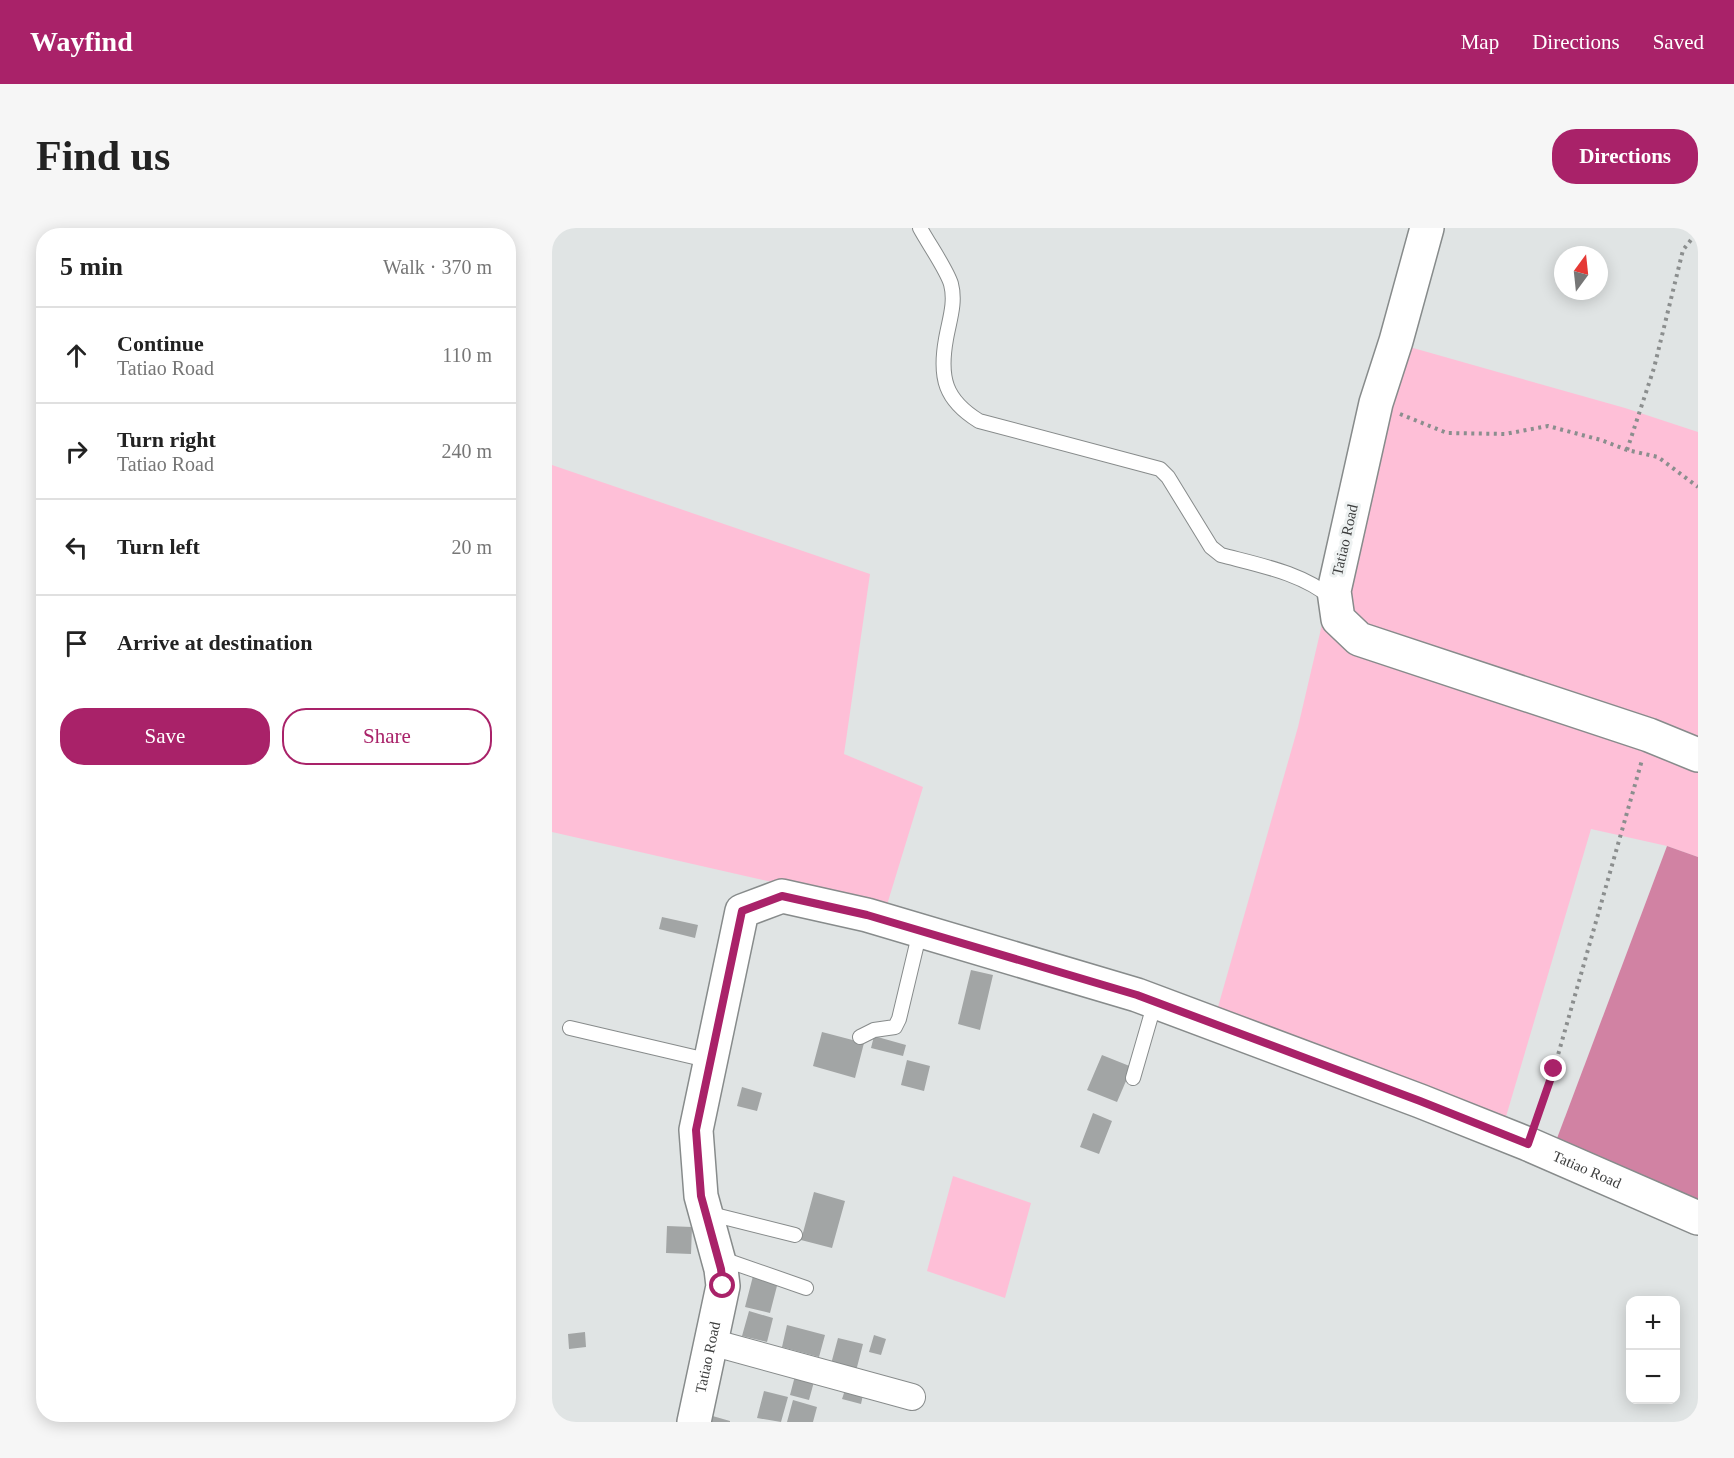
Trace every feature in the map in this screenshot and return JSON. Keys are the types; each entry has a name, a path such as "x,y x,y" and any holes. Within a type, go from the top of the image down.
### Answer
{"street":[{"name":"Tatiao Road","path":"1335,601 1334,591 1376,403 1396,341 1427,228"},
{"path":"1335,601 1338,619 1359,639 1649,735 1698,755"},
{"name":"Tatiao Road","path":"694,1422 723,1286 701,1196 696,1130 742,911 782,896 867,915 1155,1002 1420,1101 1528,1144 1698,1218"},
{"path":"711,1342 912,1397"}],"lane":[{"path":"920,228 951,285 952,315 946,339 944,364 946,385 952,399 963,411 980,421 1160,469 1168,477 1211,547 1221,555 1300,578 1321,588 1335,601"},
{"path":"860,1037 874,1030 895,1027 899,1019 920,931"},
{"path":"1133,1078 1155,1002"},
{"path":"570,1028 711,1061"},
{"path":"705,1213 795,1235"},
{"path":"718,1258 806,1288"}],"path":[{"path":"1627,450 1654,368 1683,250 1698,231"},
{"path":"1376,403 1447,433 1505,434 1548,426 1658,457 1698,487"},
{"path":"1528,1144 1557,1058 1649,735"}],"shaded area":[{"path":"1399,344 1625,408 1698,432 1698,857 1667,846 1591,829 1505,1120 1218,1007 1298,727 1387,347"},
{"path":"552,465 870,574 844,754 923,787 886,908 552,832"},
{"path":"1667,846 1698,857 1698,1203 1556,1141"},
{"path":"953,1176 1031,1203 1005,1298 927,1271"}],"building":[{"path":"662,917 698,925 695,938 659,929"},
{"path":"971,970 993,975 980,1030 958,1024"},
{"path":"822,1032 864,1043 855,1078 813,1066"},
{"path":"874,1036 906,1045 903,1056 871,1048"},
{"path":"1102,1055 1132,1067 1117,1102 1087,1090"},
{"path":"907,1060 930,1066 924,1091 901,1085"},
{"path":"742,1087 762,1093 757,1111 737,1106"},
{"path":"1093,1113 1112,1121 1099,1154 1080,1147"},
{"path":"814,1192 845,1201 832,1248 801,1240"},
{"path":"667,1226 692,1227 691,1254 666,1253"},
{"path":"753,1276 778,1282 770,1313 745,1307"},
{"path":"749,1311 773,1318 767,1342 742,1336"},
{"path":"787,1325 825,1335 819,1357 782,1347"},
{"path":"585,1332 586,1347 569,1349 568,1334"},
{"path":"874,1335 886,1339 881,1355 869,1352"},
{"path":"838,1338 863,1344 856,1371 831,1364"},
{"path":"796,1372 815,1378 809,1400 790,1395"},
{"path":"845,1390 863,1395 861,1404 842,1399"},
{"path":"764,1391 788,1397 781,1422 757,1418"},
{"path":"793,1400 817,1407 813,1422 787,1422"},
{"path":"709,1415 730,1421 730,1422 707,1422"}],"route":[{"path":"723,1286 721,1269 701,1196 696,1130 742,911 782,896 867,915 1137,995 1528,1144 1554,1069"}]}
